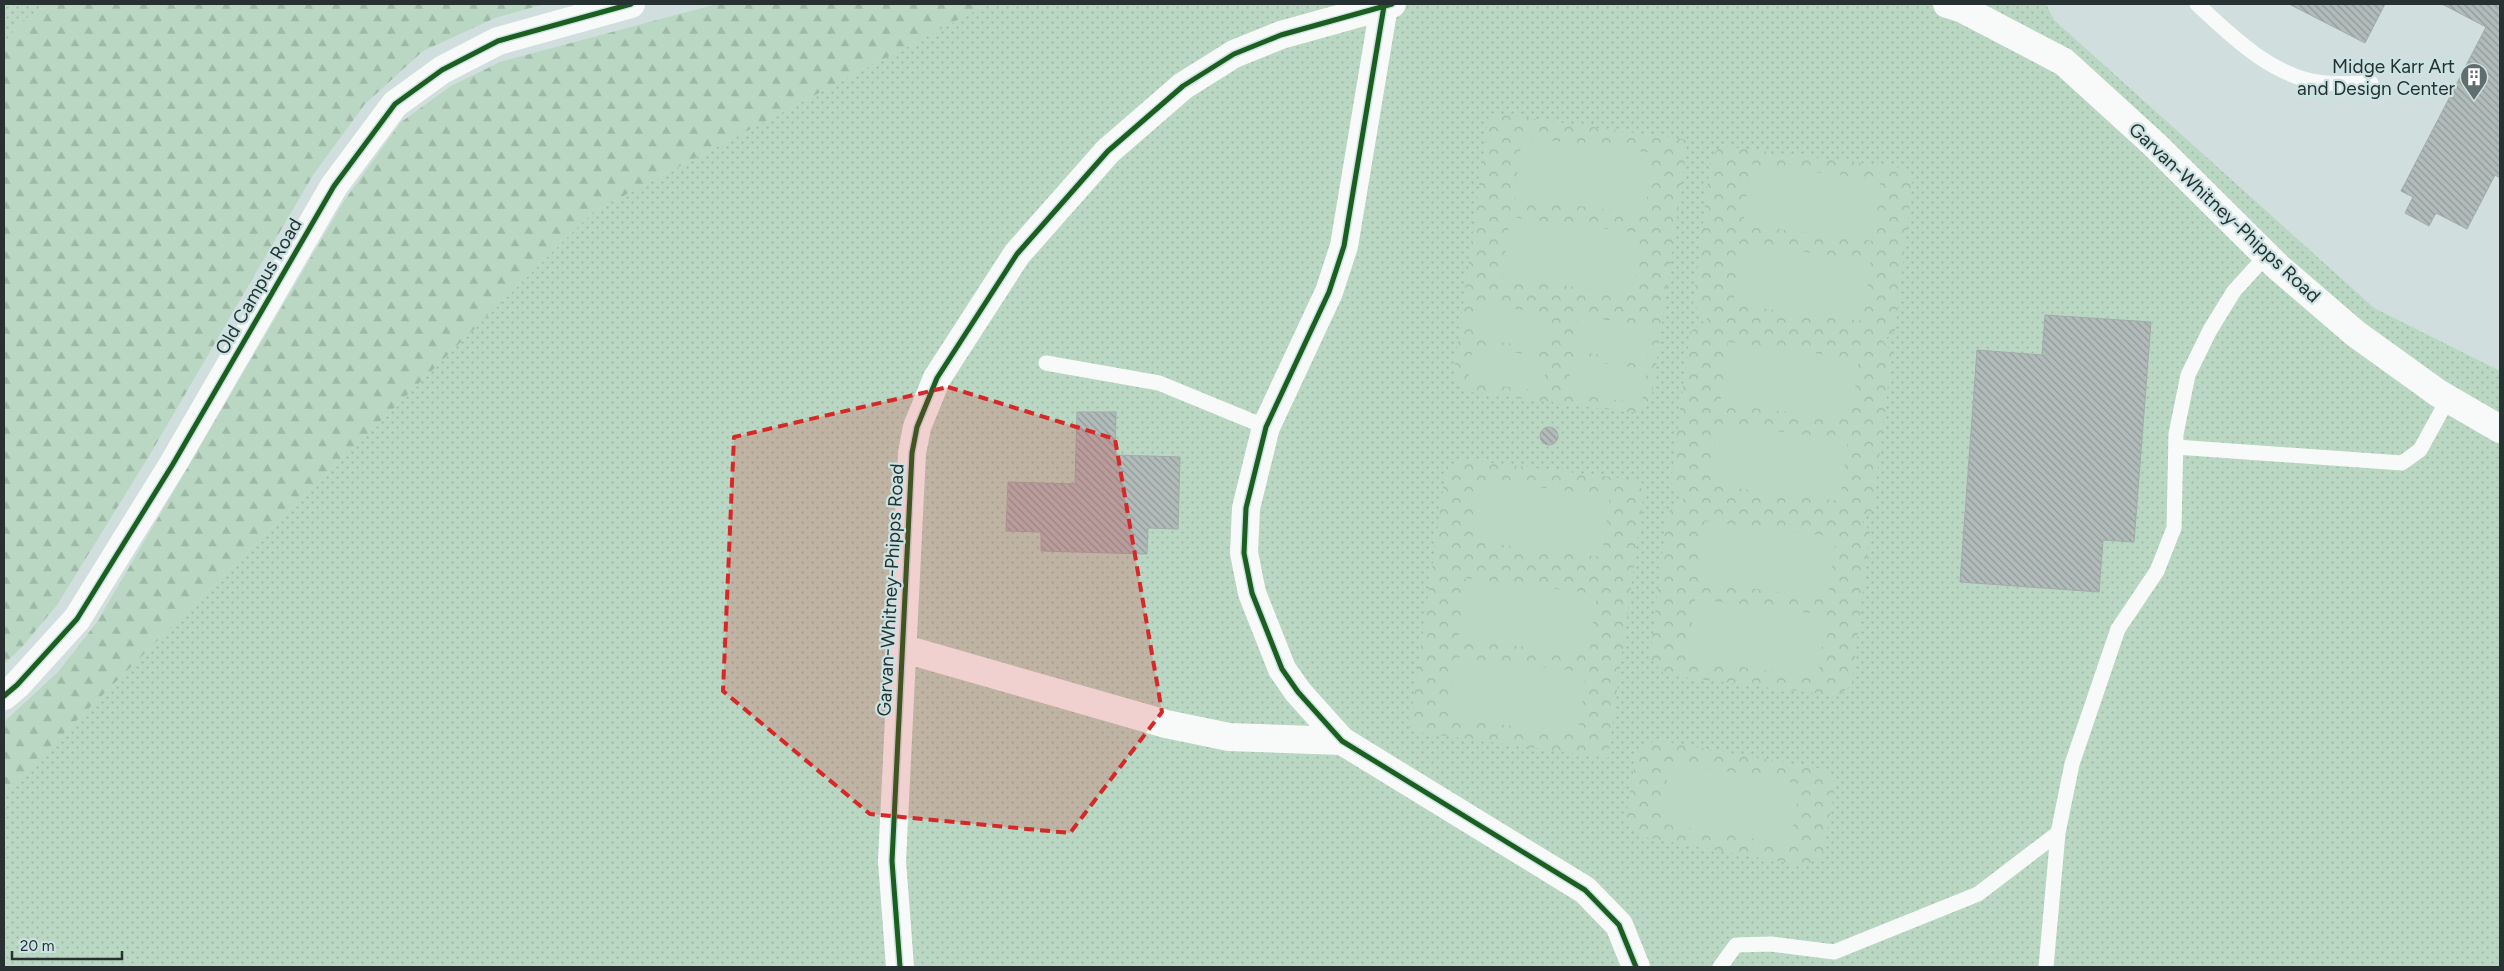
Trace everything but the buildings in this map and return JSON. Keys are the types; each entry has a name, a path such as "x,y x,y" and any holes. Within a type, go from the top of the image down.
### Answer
{"street":[{"name":"Old Campus Road","path":"4,696 17,685 77,619 173,464 334,186 395,104 442,70 498,40 631,4"},
{"name":"Garvan-Whitney-Phipps Road","path":"1947,4 1963,9 2064,62 2155,145 2267,255 2356,334 2448,399 2500,429"},
{"name":"Garvan-Whitney-Phipps Road","path":"900,967 892,861 912,453 917,427 937,378 1017,254 1108,151 1183,86 1234,54 1281,35 1388,5"},
{"path":"1388,5 1344,246 1329,292 1266,426 1246,508 1244,554 1252,593 1282,669 1298,692 1342,741 1585,890 1619,925 1636,967"},
{"path":"901,648 1166,724 1229,737 1342,741"}],"lane":[{"path":"2197,4 2243,47 2296,76 2324,83 2371,83"},
{"path":"2046,967 2058,833 2072,764 2118,629 2157,571 2174,528 2176,434 2188,375 2210,330 2234,291 2267,255"},
{"path":"1046,363 1159,383 1266,426"},
{"path":"2176,447 2402,463 2420,450 2448,399"},
{"path":"1720,967 1736,945 1771,944 1834,952 1876,936 1978,894 2058,833"}],"highlighted area":[{"path":"948,387 1115,439 1162,712 1070,833 870,814 723,691 734,437"}],"green space":[{"path":"4,4 49,4 21,22 4,43"},
{"path":"49,4 545,4 495,18 423,51 365,104 313,175 149,456 57,605 22,647 4,664 4,43 21,22"},
{"path":"717,4 988,4 593,212 4,792 4,722 58,672 97,622 344,201 401,122 451,86 500,62"},
{"path":"988,4 2046,4 2054,20 2374,308 2500,371 2500,967 4,967 4,792 593,212"},
{"path":"1489,113 1688,140 1651,402 1637,413 1462,391 1453,379"},
{"path":"1522,137 1653,153 1645,214 1514,198"},
{"path":"1721,146 1903,168 1913,178 1895,331 1883,341 1892,352 1873,510 1861,520 1870,531 1852,684 1839,696 1665,675 1650,658 1667,513 1685,498 1671,482 1690,332 1708,319 1693,305 1711,157"},
{"path":"1750,164 1881,180 1873,241 1743,225"},
{"path":"1510,217 1641,233 1633,294 1502,278"},
{"path":"1741,244 1871,260 1863,321 1733,305"},
{"path":"1478,304 1552,314 1548,348 1473,339"},
{"path":"1578,316 1652,326 1647,361 1573,351"},
{"path":"1728,342 1859,359 1851,420 1720,404"},
{"path":"1473,347 1547,357 1543,391 1468,382"},
{"path":"1572,359 1647,369 1642,403 1567,394"},
{"path":"1717,424 1848,440 1840,501 1710,485"},
{"path":"1460,459 1635,480 1644,492 1608,758 1409,731 1446,469"},
{"path":"1480,480 1610,496 1602,557 1472,541"},
{"path":"1705,521 1836,537 1828,598 1698,582"},
{"path":"1466,578 1597,594 1589,655 1458,639"},
{"path":"1695,599 1826,615 1818,677 1688,660"},
{"path":"1455,657 1586,672 1578,734 1448,718"},
{"path":"1655,740 1822,769 1836,785 1822,856 1805,866 1638,836 1626,818 1636,754"},
{"path":"1670,762 1800,784 1790,845 1660,823"}],"cycle path":[{"path":"4,696 17,685 77,619 173,464 334,186 395,104 442,70 498,41 631,4"},
{"path":"900,967 892,861 912,453 917,427 937,378 1017,254 1108,151 1183,86 1234,54 1281,35 1392,4"},
{"path":"1384,6 1344,246 1329,292 1266,427 1246,508 1244,553 1252,593 1282,669 1298,692 1342,741 1585,890 1619,925 1636,967"}],"place":[{"name":"Midge Karr Art and Design Center","path":"2474,101"}]}
